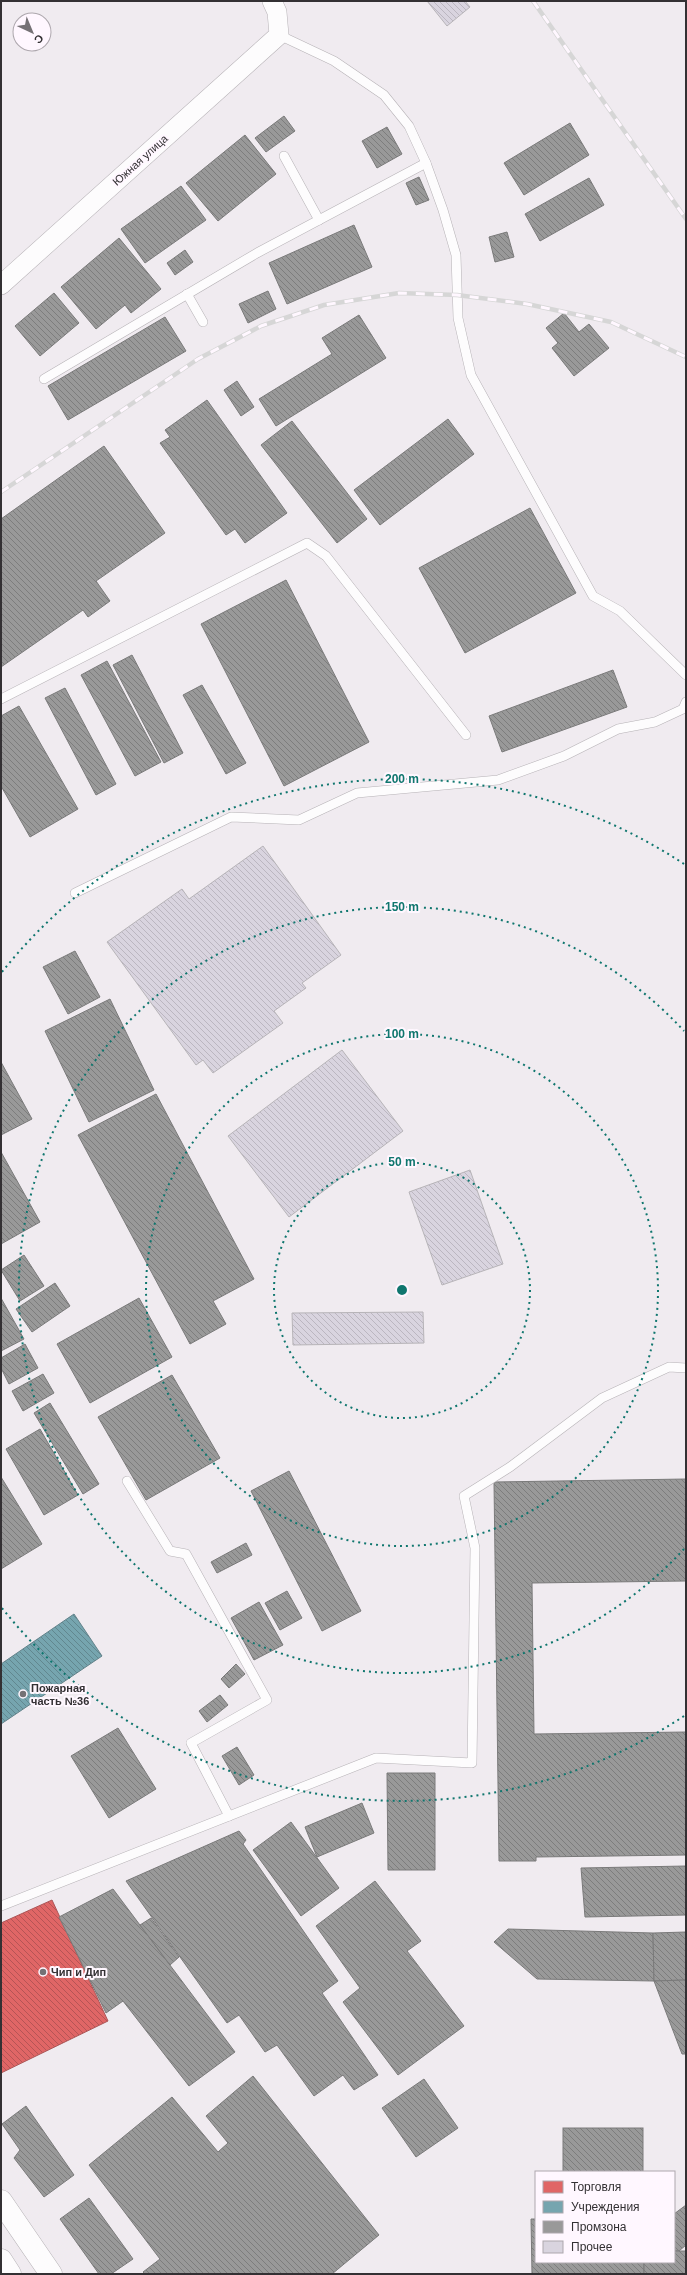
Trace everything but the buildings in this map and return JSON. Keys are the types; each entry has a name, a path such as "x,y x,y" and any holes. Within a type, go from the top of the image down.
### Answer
{"main road":[{"path":"1,2201 51,2274"},
{"path":"1,2260 10,2274"}],"street":[{"path":"272,1 277,12 278,35"},
{"name":"Южная улица","path":"1,285 278,35"}],"lane":[{"path":"278,35 334,61 384,95 409,126 426,163 443,210 456,255 458,318 471,375 593,596 620,611 686,676"},
{"path":"284,156 319,220"},
{"path":"44,379 258,253 426,163"},
{"path":"187,294 203,322"},
{"path":"1,699 307,543 326,556 466,735"},
{"path":"75,892 230,817 299,820 357,793 498,780 564,756 618,729 655,722 683,709 686,702"},
{"path":"1,1906 376,1758 472,1763 475,1548 464,1496 510,1466 602,1398 670,1367 686,1368"},
{"path":"127,1481 170,1551 186,1554 268,1700 191,1743 229,1816"}],"railway":[{"path":"533,1 686,219"},
{"path":"1,492 198,359 261,326 324,305 399,293 457,295 527,304 611,322 686,357"}],"place":[{"name":"Пожарная часть №36","path":"23,1694"},
{"name":"Чип и Дип","path":"43,1972"}]}
